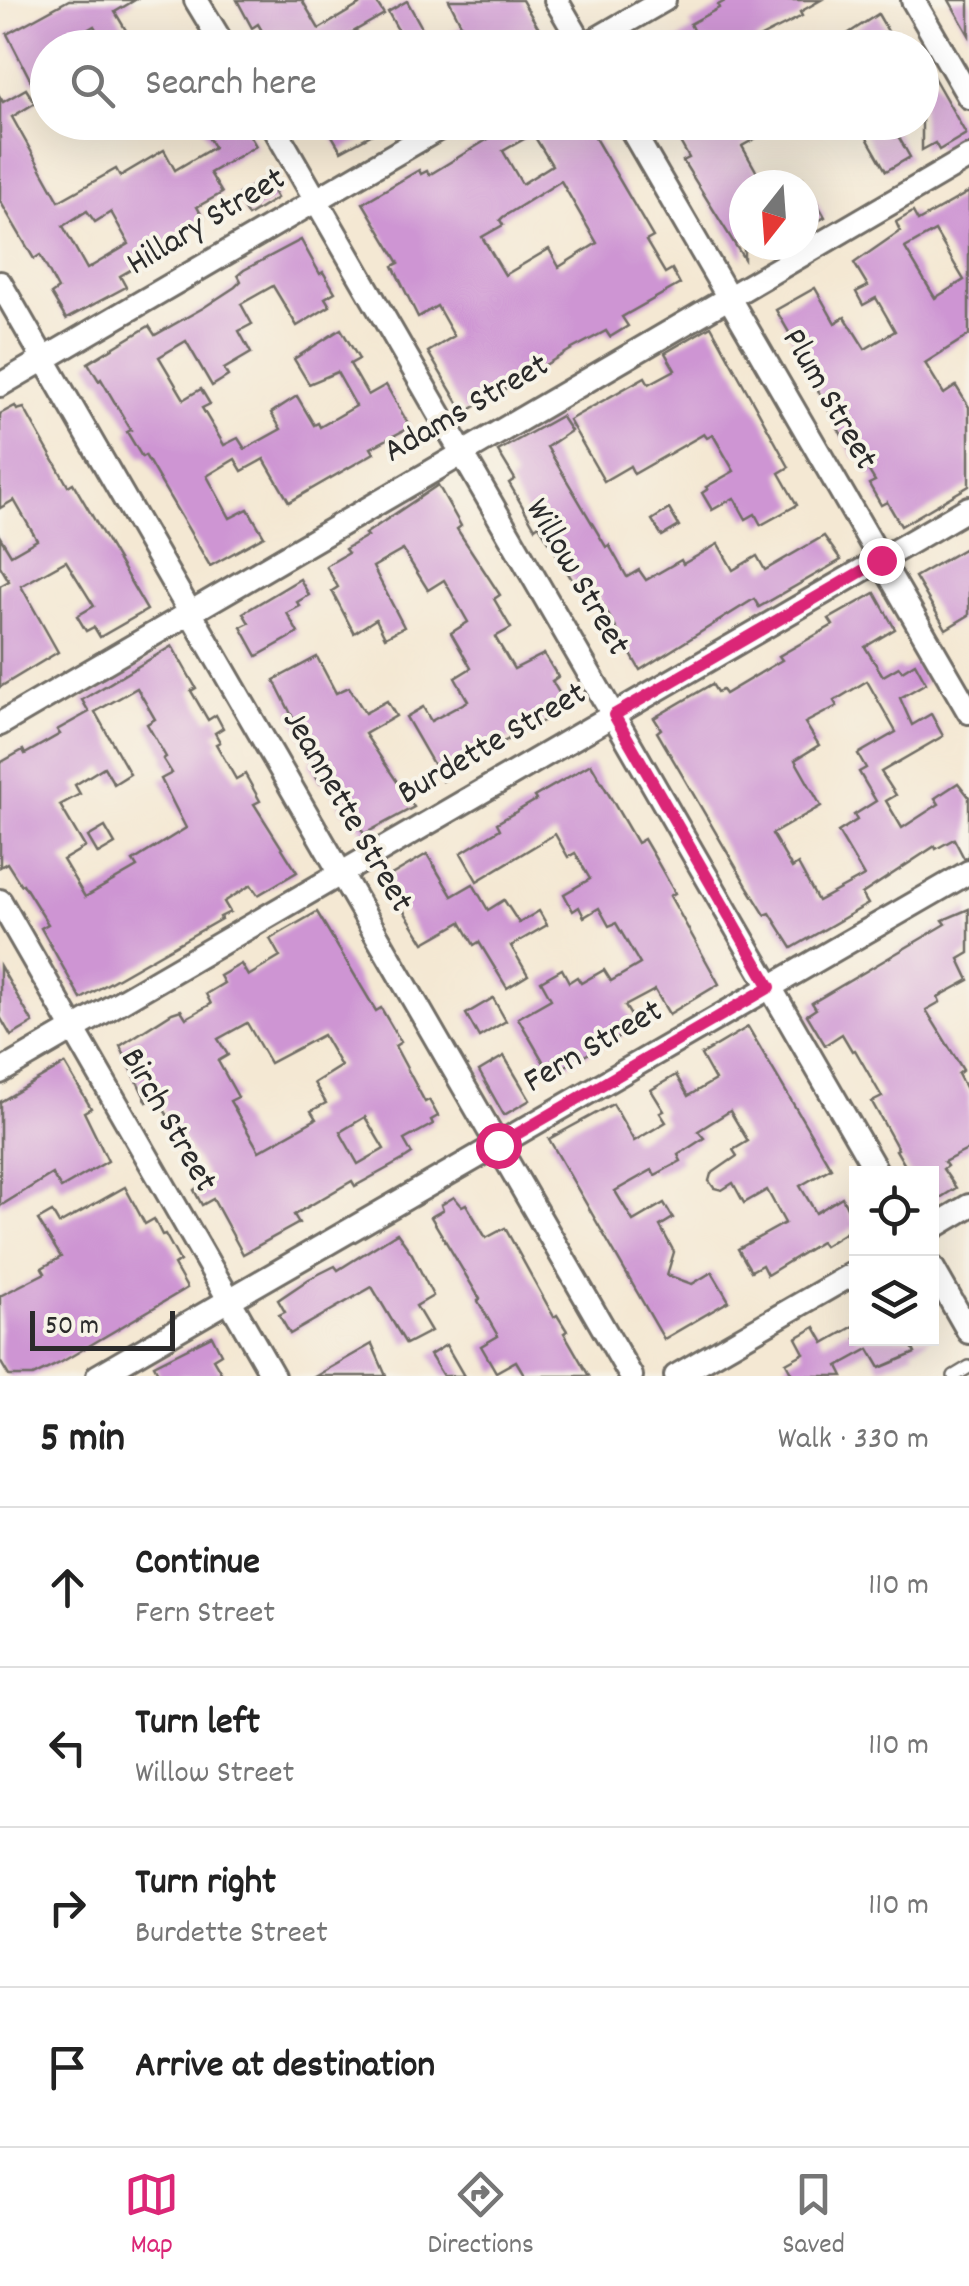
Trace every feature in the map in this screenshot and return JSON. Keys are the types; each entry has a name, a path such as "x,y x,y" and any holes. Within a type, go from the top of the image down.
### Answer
{"street":[{"path":"196,0 214,30"},
{"path":"556,0 573,30"},
{"path":"612,30 664,0"},
{"path":"913,0 930,30"},
{"path":"939,45 969,97"},
{"name":"Willow Street","path":"281,140 873,1166"},
{"name":"Hillary Street","path":"0,385 418,140"},
{"name":"Plum Street","path":"637,140 969,712"},
{"name":"Adams Street","path":"0,724 969,157"},
{"name":"Jeannette Street","path":"0,283 631,1376"},
{"name":"Burdette Street","path":"0,1072 969,508"},
{"name":"Fern Street","path":"98,1376 969,872"},
{"name":"Birch Street","path":"0,901 273,1376"},
{"path":"939,1224 969,1206"},
{"path":"676,1376 849,1276"},
{"path":"939,1278 969,1332"}],"lane":[{"path":"954,1376 969,1367"}],"building":[{"path":"69,0 135,0 115,12 126,30 96,30 94,26 87,30 30,30 30,79 7,34"},
{"path":"237,0 302,0 319,29 359,5 356,0 375,0 384,14 356,30 262,30 258,24 252,28"},
{"path":"449,0 522,0 540,30 455,30 462,26"},
{"path":"727,0 821,0 800,12 802,16 775,30 693,30 690,24 719,8"},
{"path":"949,0 969,0 969,35"},
{"path":"407,1 423,30 398,30 388,12"},
{"path":"878,14 887,30 854,30"},
{"path":"939,87 966,134 939,150 935,143 922,150 922,140 939,140"},
{"path":"26,89 30,95 30,106 12,117 59,201 116,169 120,176 164,150 175,170 214,147 210,140 252,140 256,146 210,173 222,193 197,207 204,219 181,233 186,241 151,264 148,260 120,276 126,287 66,319 51,294 58,289 40,255 34,259 0,201 0,97 3,102","holes":["87,211 95,222 111,212 129,244 87,269 63,226"]},
{"path":"335,140 361,140 341,151"},
{"path":"486,140 522,140 503,151 522,184 552,165 537,140 596,140 653,237 646,241 665,273 672,269 680,284 622,317 628,326 610,337 606,331 464,413 428,352 454,336 437,306 418,317 393,266 399,263 363,203 419,170 421,174 427,171 429,175","holes":["561,181 597,243 559,267 549,249 505,275 482,237 503,225 503,217"]},
{"path":"679,140 753,140 742,146 756,170 729,170 729,235 683,161 689,158"},
{"path":"868,140 900,140 910,157 886,171"},
{"path":"265,178 277,198 248,216 236,196"},
{"path":"969,192 969,335 925,363 944,394 956,386 969,407 969,486 901,526 887,502 881,505 869,484 875,481 859,455 854,458 814,383 817,381 776,310 815,288 835,323 845,317 865,349 895,331 876,298 863,305 856,292 868,286 854,263 900,231 896,222 913,212 918,221","holes":["935,231 964,280 935,298 905,248"]},
{"path":"301,240 335,292 325,298 330,306 297,326 273,286 241,304 252,324 239,331 251,353 224,369 228,376 212,386 186,341 159,357 184,399 201,389 210,404 202,408 224,445 238,438 245,449 281,429 271,413 297,396 314,425 318,423 320,427 356,406 337,372 309,384 294,359 341,329 359,359 350,364 368,395 386,385 410,427 371,448 374,453 289,502 264,459 242,471 235,459 207,476 230,518 248,509 264,536 210,566 88,363 149,326 155,335 203,308 235,287 244,270"},
{"path":"711,326 789,467 779,473 797,505 761,525 755,514 746,519 734,498 712,510 702,493 734,471 713,435 707,438 704,434 634,474 630,466 604,481 569,420 645,377 649,384 675,370 665,353"},
{"path":"15,406 17,410 24,408 68,486 73,483 147,610 100,637 94,627 86,631 77,616 94,606 66,561 21,586 58,652 0,687 0,586 9,581 0,566 0,537 11,555 37,540 14,500 0,508 0,414"},
{"path":"561,416 571,431 547,447 627,577 639,570 646,580 718,544 733,570 757,556 765,570 824,536 841,560 759,607 754,599 640,670 589,581 577,588 539,525 535,528 509,483 515,479 498,451"},
{"path":"438,485 461,526 457,529 500,595 494,599 511,628 495,637 514,669 544,654 558,677 552,681 568,708 486,751 443,781 406,717 423,707 431,721 468,701 455,678 471,668 451,633 468,622 444,580 428,590 403,550 373,567 404,627 385,637 376,619 354,633 332,591 338,587 326,566 348,553 345,549 365,534"},
{"path":"669,509 679,526 662,536 652,520"},
{"path":"969,546 969,615 946,629 915,577"},
{"path":"300,579 309,595 287,613 298,633 257,656 241,627 249,623 243,613"},
{"path":"875,593 895,629 865,647 883,676 915,663 926,683 900,698 912,725 931,714 943,736 881,772 896,795 886,801 902,828 939,804 935,798 958,783 969,797 969,857 964,858 954,839 936,849 935,846 862,894 868,904 792,948 747,886 657,732 661,729 654,718 712,684 717,692 722,690 725,694 833,625 829,619","holes":["867,681 896,732 858,754 866,768 859,772 876,801 854,815 857,820 838,832 864,876 818,901 798,864 792,868 772,834 821,806 795,760 819,745 805,723 837,706 834,701"]},
{"path":"172,646 196,688 191,691 208,720 216,715 223,728 215,733 220,742 216,744 236,779 245,774 260,801 254,804 297,872 258,895 251,885 224,902 230,912 221,919 81,999 41,928 48,924 7,863 0,867 0,763 60,734 57,730 89,712 82,700","holes":["137,688 155,719 147,724 172,773 161,779 186,828 133,861 137,867 85,897 63,860 85,847 60,805 80,794 75,785 104,767 114,784 130,774 95,712"]},
{"path":"317,657 336,693 349,687 365,713 387,701 396,716 365,734 414,807 364,834 350,809 344,812 325,780 320,783 309,763 314,760 274,680"},
{"path":"591,764 637,843 644,839 654,856 675,893 670,896 719,984 669,1014 655,990 625,1006 638,1027 554,1072 551,1066 547,1068 518,1018 551,999 541,981 562,969 569,982 577,977 581,983 604,970 611,981 640,964 616,923 609,926 599,908 584,917 579,907 573,911 564,894 590,879 575,853 568,857 555,834 477,881 461,853 500,829 497,823 536,800 534,797"},
{"path":"105,827 115,844 98,854 88,837"},
{"path":"427,854 452,896 473,884 488,910 504,900 519,923 539,911 547,925 511,946 528,975 507,988 479,942 474,945 461,922 424,943 394,895 397,893 388,877"},
{"path":"969,909 969,953 959,959 969,980 938,997 940,1002 926,1010 963,1070 958,1074 969,1095 969,1149 944,1162 947,1166 943,1169 956,1188 939,1199 939,1166 905,1166 872,1102 882,1097 855,1050 842,1034 825,1045 807,1015 816,1009 812,1003 946,924 943,920"},
{"path":"317,912 376,1011 381,1008 401,1042 395,1046 425,1102 429,1100 438,1116 431,1120 433,1124 404,1140 412,1154 355,1186 352,1181 294,1215 299,1223 243,1254 213,1199 202,1205 194,1190 208,1179 156,1097 147,1102 120,1046 172,1013 181,1010 186,1018 211,1004 206,994 224,983 220,976 241,964 248,976 280,957 270,939","holes":["247,1023 270,1063 323,1035 341,1066 314,1083 326,1103 311,1111 316,1119 259,1151 230,1101 238,1097 218,1061 228,1055 218,1039","365,1117 384,1149 358,1164 340,1132"]},
{"path":"0,966 33,1023 11,1036 0,1017"},
{"path":"493,998 506,1021 479,1037 466,1014"},
{"path":"748,1027 831,1168 800,1186 816,1213 842,1197 849,1212 849,1230 824,1246 821,1242 767,1275 762,1265 751,1271 738,1249 785,1223 767,1190 744,1203 733,1183 722,1190 709,1181 711,1174 737,1156 733,1150 748,1141 730,1111 698,1131 704,1138 678,1155 681,1161 655,1175 652,1170 615,1191 633,1221 664,1203 673,1218 660,1226 674,1252 667,1275 692,1284 712,1272 729,1301 664,1339 549,1139 613,1104 634,1141 666,1122 651,1090 676,1075 688,1096 715,1080 701,1055"},
{"path":"504,1056 530,1100 504,1115 479,1071"},
{"path":"65,1064 91,1108 84,1112 108,1161 61,1188 52,1174 0,1206 0,1102"},
{"path":"125,1187 145,1224 154,1219 162,1235 165,1234 180,1261 174,1265 187,1288 60,1363 33,1376 9,1376 0,1361 0,1296 45,1273 42,1268 61,1257 38,1220 52,1212 59,1224"},
{"path":"454,1197 462,1206 466,1204 486,1238 505,1228 554,1317 557,1315 567,1331 564,1333 589,1376 525,1376 516,1361 496,1372 481,1346 498,1336 431,1217"},
{"path":"397,1233 433,1296 416,1306 431,1331 406,1344 372,1287 290,1334 279,1315 285,1312 278,1300 335,1266 338,1270"},
{"path":"815,1327 824,1343 849,1329 849,1346 918,1346 913,1349 915,1353 880,1368 869,1349 838,1366 843,1376 793,1376 786,1363 804,1353 796,1338"},
{"path":"212,1336 221,1354 213,1359 223,1376 160,1376 154,1365"},
{"path":"372,1344 386,1376 316,1376"},
{"path":"446,1345 464,1376 443,1376 430,1355"}],"route":[{"path":"498,1145 770,987 614,715 881,560"}]}
